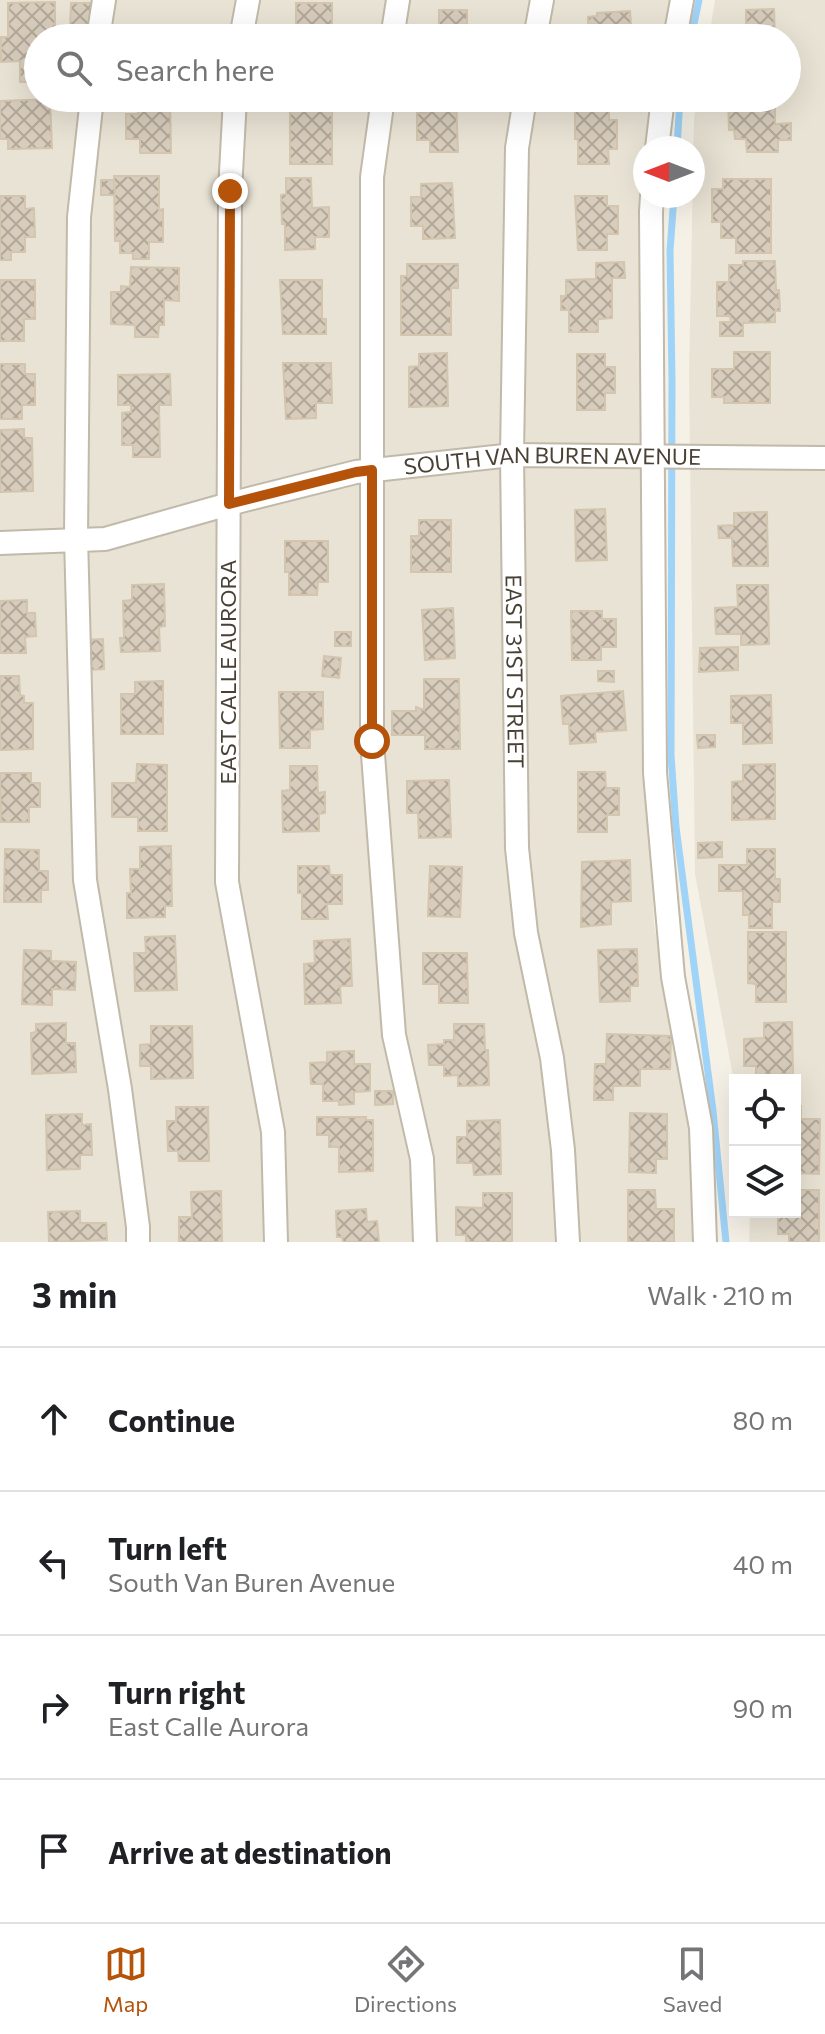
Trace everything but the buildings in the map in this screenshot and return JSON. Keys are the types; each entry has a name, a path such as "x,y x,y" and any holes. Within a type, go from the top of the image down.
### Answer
{"street":[{"path":"100,24 104,0"},
{"path":"244,24 248,0"},
{"path":"394,24 398,0"},
{"path":"538,24 542,0"},
{"path":"678,24 682,0"},
{"path":"90,112 79,217 76,540 85,880 120,1089 138,1242"},
{"name":"EAST CALLE AURORA","path":"234,112 230,191 227,882 273,1132 276,1242"},
{"path":"381,112 372,177 372,741 394,1035 422,1159 425,1242"},
{"name":"EAST 31ST STREET","path":"523,112 517,148 512,455 517,848 526,933 554,1073 563,1150 568,1242"},
{"path":"658,136 661,112"},
{"path":"651,208 655,773 673,977 701,1128 705,1242"},
{"name":"SOUTH VAN BUREN AVENUE","path":"0,543 105,539 356,472 512,455 825,458"}],"shaded area":[{"path":"0,0 672,0 668,24 24,24 24,112 654,112 650,136 633,136 633,208 645,208 644,702 654,924 699,1185 699,1242 0,1242"},
{"path":"715,0 825,0 825,1242 749,1242 750,1218 801,1218 801,1074 733,1074 695,874 689,375 692,208 705,208 705,136 694,136 694,119 695,112 801,112 801,24 711,24"}],"waterway":[{"path":"694,24 699,0"},
{"path":"678,136 679,112"},
{"path":"673,208 670,251 671,755 676,827 713,1111 726,1242"}],"route":[{"path":"230,191 229,504 372,470 372,741"}]}
